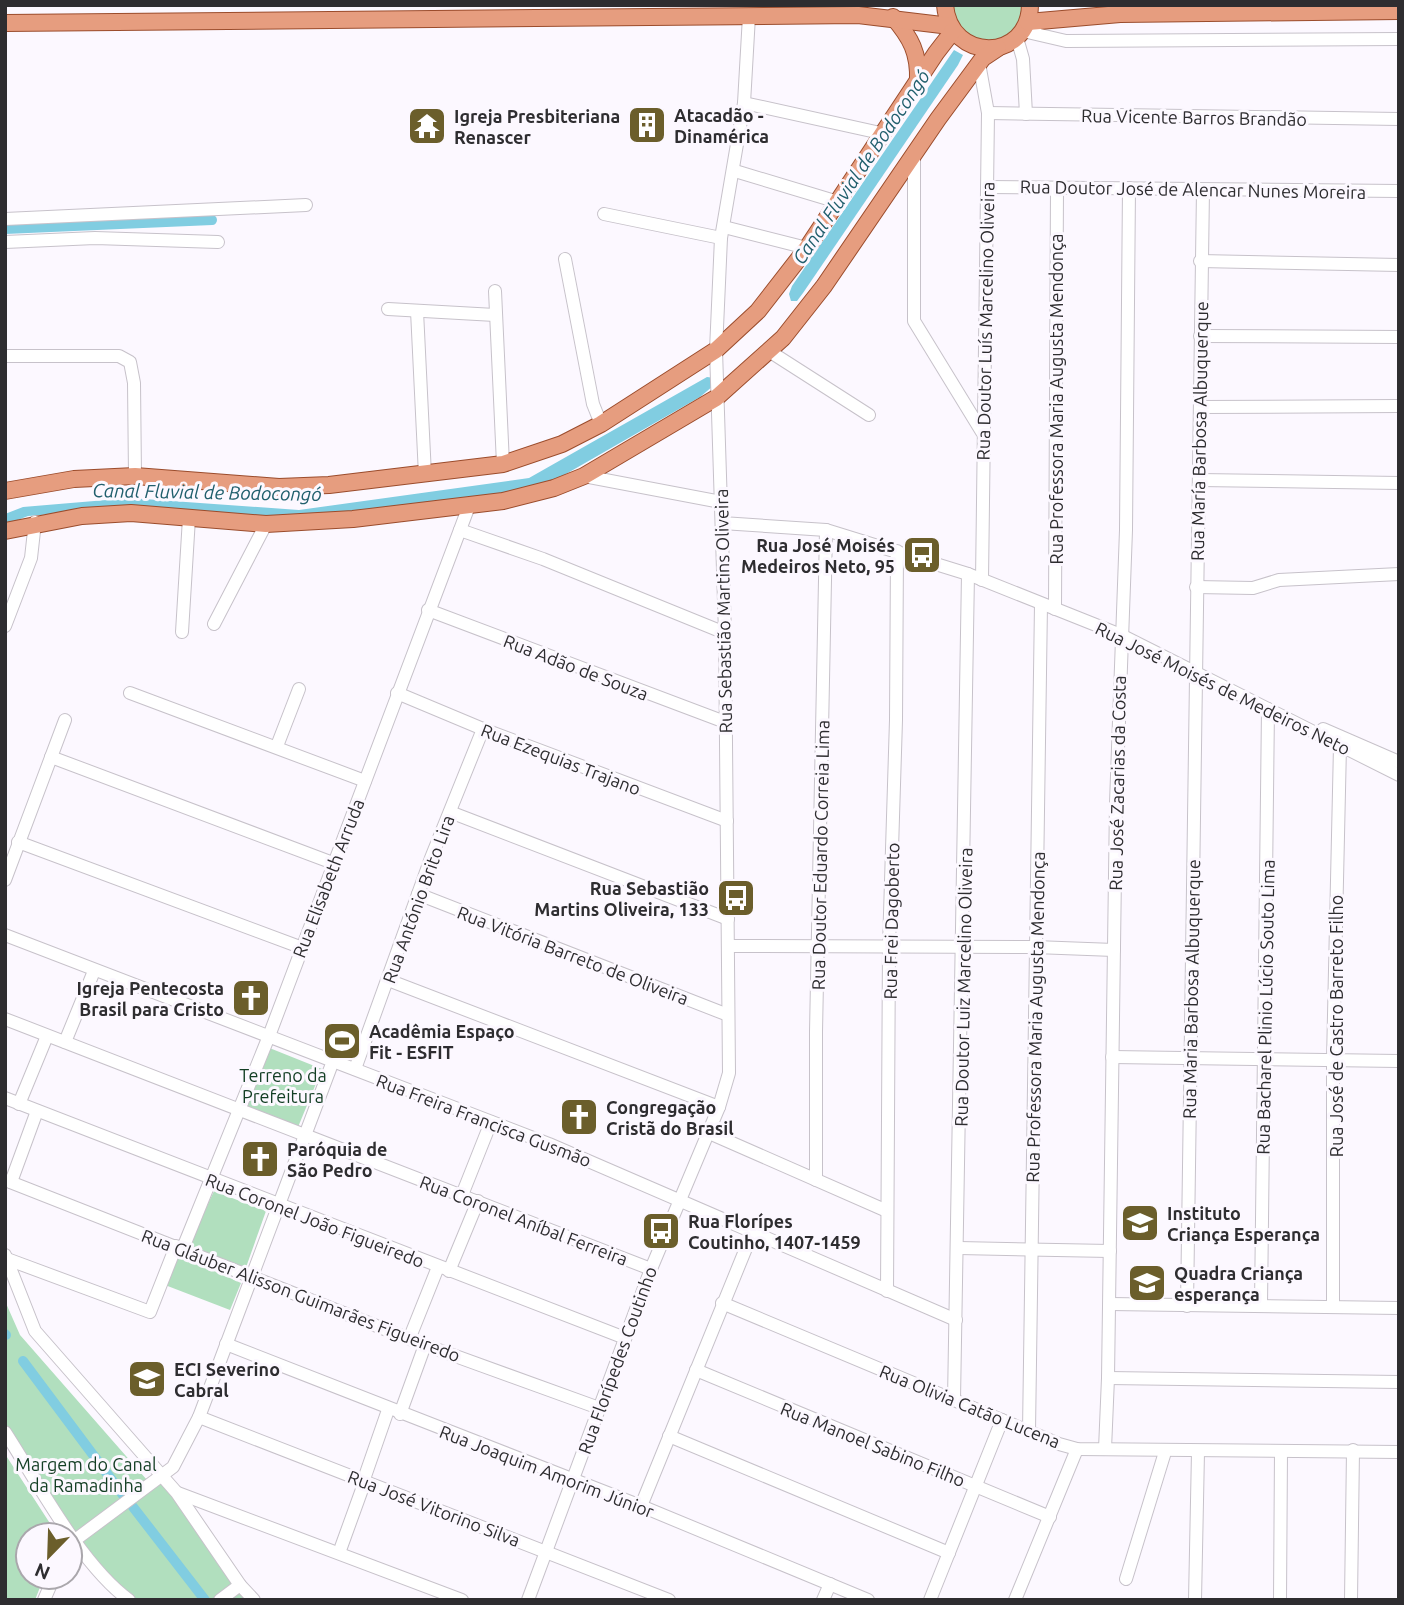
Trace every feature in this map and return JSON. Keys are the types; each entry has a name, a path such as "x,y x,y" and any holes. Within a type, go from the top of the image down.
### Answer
{"main road":[{"path":"5,491 74,480 135,476 279,487 425,475 503,464 562,444 601,424 716,350 758,311 807,248 885,134 951,29 945,5"},
{"path":"1023,30 1030,5"},
{"path":"5,531 35,523 131,513 266,524 353,519 469,506 532,495 584,476 716,398 798,323 979,63 1023,30 1120,14 1399,11"},
{"path":"5,23 749,16 893,18 951,29 973,46 998,48"},
{"path":"893,18 910,36 915,49 918,82"}],"street":[{"name":"Rua Sebastião Martins Oliveira","path":"679,1199 719,1107 729,1073 725,633 716,350 723,232 744,103 749,16"},
{"path":"1026,114 1023,30 1066,41 1399,38"},
{"name":"Rua Doutor Luís Marcelino Oliveira","path":"979,63 988,113 982,580"},
{"path":"744,103 885,134"},
{"name":"Rua Vicente Barros Brandão","path":"988,113 1399,119"},
{"path":"914,158 914,321 982,433"},
{"path":"735,171 838,202"},
{"name":"Rua Doutor José de Alencar Nunes Moreira","path":"987,187 1399,191"},
{"name":"Rua Professora Maria Augusta Mendonça","path":"1055,609 1057,188"},
{"name":"Rua José Zacarias da Costa","path":"1105,1449 1110,1304 1121,635 1126,530 1129,188"},
{"name":"Rua María Barbosa Albuquerque","path":"1195,673 1203,190"},
{"path":"5,219 306,205"},
{"path":"604,214 807,248"},
{"path":"5,242 95,238 218,242"},
{"path":"565,259 593,404 601,424"},
{"path":"1200,261 1399,265"},
{"path":"495,291 503,464"},
{"path":"388,309 495,316"},
{"path":"418,310 425,475"},
{"path":"1200,336 1399,337"},
{"path":"769,351 869,415"},
{"path":"5,356 118,356 130,362 134,383 135,476"},
{"path":"1200,407 1399,406"},
{"path":"584,476 721,502"},
{"path":"1199,480 1399,483"},
{"name":"Rua Elisabeth Arruda","path":"6,1257 150,1312 210,1179 268,1036 469,506"},
{"path":"182,632 189,518"},
{"path":"5,626 30,558 35,523"},
{"name":"Rua José Moisés de Medeiros Neto","path":"722,523 826,530 968,574 1121,635 1399,775"},
{"path":"214,624 266,524"},
{"path":"460,530 543,559 725,633"},
{"name":"Rua Doutor Eduardo Correia Lima","path":"816,1180 826,530"},
{"name":"Rua Frei Dagoberto","path":"887,1291 889,946 896,720 897,551"},
{"name":"Rua Doutor Luiz Marcelino Oliveira","path":"954,1399 959,1248 968,574"},
{"path":"1196,587 1252,588 1279,580 1399,574"},
{"name":"Rua Professora Maria Augusta Mendonça","path":"1029,1431 1041,604"},
{"name":"Rua Adão de Souza","path":"428,610 725,722"},
{"path":"1195,673 1399,762"},
{"name":"Rua Maria Barbosa Albuquerque","path":"1187,1306 1195,673"},
{"path":"277,746 299,689"},
{"path":"130,693 365,781"},
{"name":"Rua Ezequias Trajano","path":"397,693 483,729 727,821"},
{"name":"Rua Bacharel Plinio Lúcio Souto Lima","path":"1261,1305 1268,709"},
{"path":"5,880 65,720"},
{"name":"Rua António Brito Lira","path":"355,1069 418,894 483,729"},
{"name":"Rua José de Castro Barreto Filho","path":"1334,1306 1333,1060 1340,746"},
{"path":"51,757 333,863"},
{"path":"450,812 728,919"},
{"path":"18,842 300,947"},
{"name":"Rua Vitória Barreto de Oliveira","path":"418,894 728,1015"},
{"name":"Rua Freira Francisca Gusmão","path":"5,935 491,1122 679,1199 956,1320"},
{"path":"729,946 1035,947 1114,950"},
{"path":"65,1042 94,971"},
{"path":"388,980 719,1107"},
{"name":"Rua Coronel Aníbal Ferreira","path":"5,1019 651,1269"},
{"path":"19,1104 47,1036"},
{"path":"1112,1057 1399,1061"},
{"path":"84,1536 163,1476 180,1457 199,1417 333,1061"},
{"name":"Rua Coronel João Figueiredo","path":"5,1098 278,1206 625,1338"},
{"path":"8,1181 37,1111"},
{"path":"462,1195 491,1122"},
{"path":"707,1132 887,1211"},
{"name":"Rua Gláuber Alisson Guimarães Figueiredo","path":"8,1181 411,1337 425,1345 599,1408"},
{"name":"Rua Florípedes Coutinho","path":"528,1600 679,1199"},
{"path":"411,1337 478,1201"},
{"path":"641,1506 753,1231"},
{"path":"959,1248 1111,1251"},
{"path":"6,1257 36,1331 177,1493 240,1585 254,1600"},
{"name":"Rua Olivia Catão Lucena","path":"722,1303 1077,1449 1165,1452 1399,1452"},
{"path":"1110,1304 1399,1307"},
{"name":"Rua Joaquim Amorim Júnior","path":"226,1344 394,1412 641,1506 868,1600"},
{"path":"339,1553 364,1481 425,1345"},
{"name":"Rua Manoel Sabino Filho","path":"696,1370 1050,1517"},
{"path":"1108,1378 1399,1382"},
{"name":"Rua José Vitorino Silva","path":"199,1417 669,1600"},
{"path":"930,1600 1002,1420"},
{"path":"5,1432 59,1521"},
{"path":"668,1436 949,1553"},
{"path":"1015,1600 1077,1449"},
{"path":"1351,1600 1353,1450"},
{"path":"1280,1600 1281,1451"},
{"path":"1126,1579 1165,1452"},
{"path":"1195,1600 1198,1452"},
{"path":"177,1493 463,1600"},
{"path":"84,1556 129,1600"},
{"path":"824,1600 830,1584"},
{"path":"220,1600 240,1585"}],"green space":[{"path":"947,5 1028,5 1025,23 994,46 959,35"},
{"name":"Terreno da Prefeitura","path":"267,1047 322,1069 296,1132 242,1111"},
{"path":"214,1191 266,1211 244,1273 186,1251"},
{"path":"178,1255 241,1283 230,1310 165,1285"},
{"name":"Margem do Canal da Ramadinha","path":"5,1301 20,1335 147,1480 84,1528 84,1521 68,1521 5,1423"},
{"path":"5,1454 48,1521 14,1521 14,1591 39,1591 35,1600 5,1600"},
{"name":"Margem do Canal da Ramadinha","path":"163,1480 257,1600 120,1600 112,1594 84,1554 84,1536"}],"water":[{"path":"954,50 963,55 958,65 803,293 797,301 791,301 789,294 792,286"},
{"path":"707,377 715,378 713,386 700,397 538,490 302,520 131,508 28,516 5,525 5,514 23,507 130,498 299,510 529,478"}],"waterway":[{"path":"5,229 212,220"},
{"path":"23,1361 123,1495"},
{"path":"133,1507 205,1600"}],"place":[{"name":"Atacadão - Dinamérica","path":"647,125"},
{"name":"Igreja Presbiteriana Renascer","path":"427,126"},
{"name":"Rua José Moisés Medeiros Neto, 95","path":"922,555"},
{"name":"Rua Sebastião Martins Oliveira, 133","path":"736,898"},
{"name":"Igreja Pentecosta Brasil para Cristo","path":"251,998"},
{"name":"Acadêmia Espaço Fit - ESFIT","path":"342,1041"},
{"name":"Congregação Cristã do Brasil","path":"579,1117"},
{"name":"Paróquia de São Pedro","path":"260,1159"},
{"name":"Instituto Criança Esperança","path":"1140,1223"},
{"name":"Rua Florípes Coutinho, 1407-1459","path":"661,1231"},
{"name":"Quadra Criança esperança","path":"1147,1283"},
{"name":"ECI Severino Cabral","path":"147,1379"}],"water label":[{"name":"Canal Fluvial de Bodocongó","path":"861,167"},
{"name":"Canal Fluvial de Bodocongó","path":"207,492"}]}
